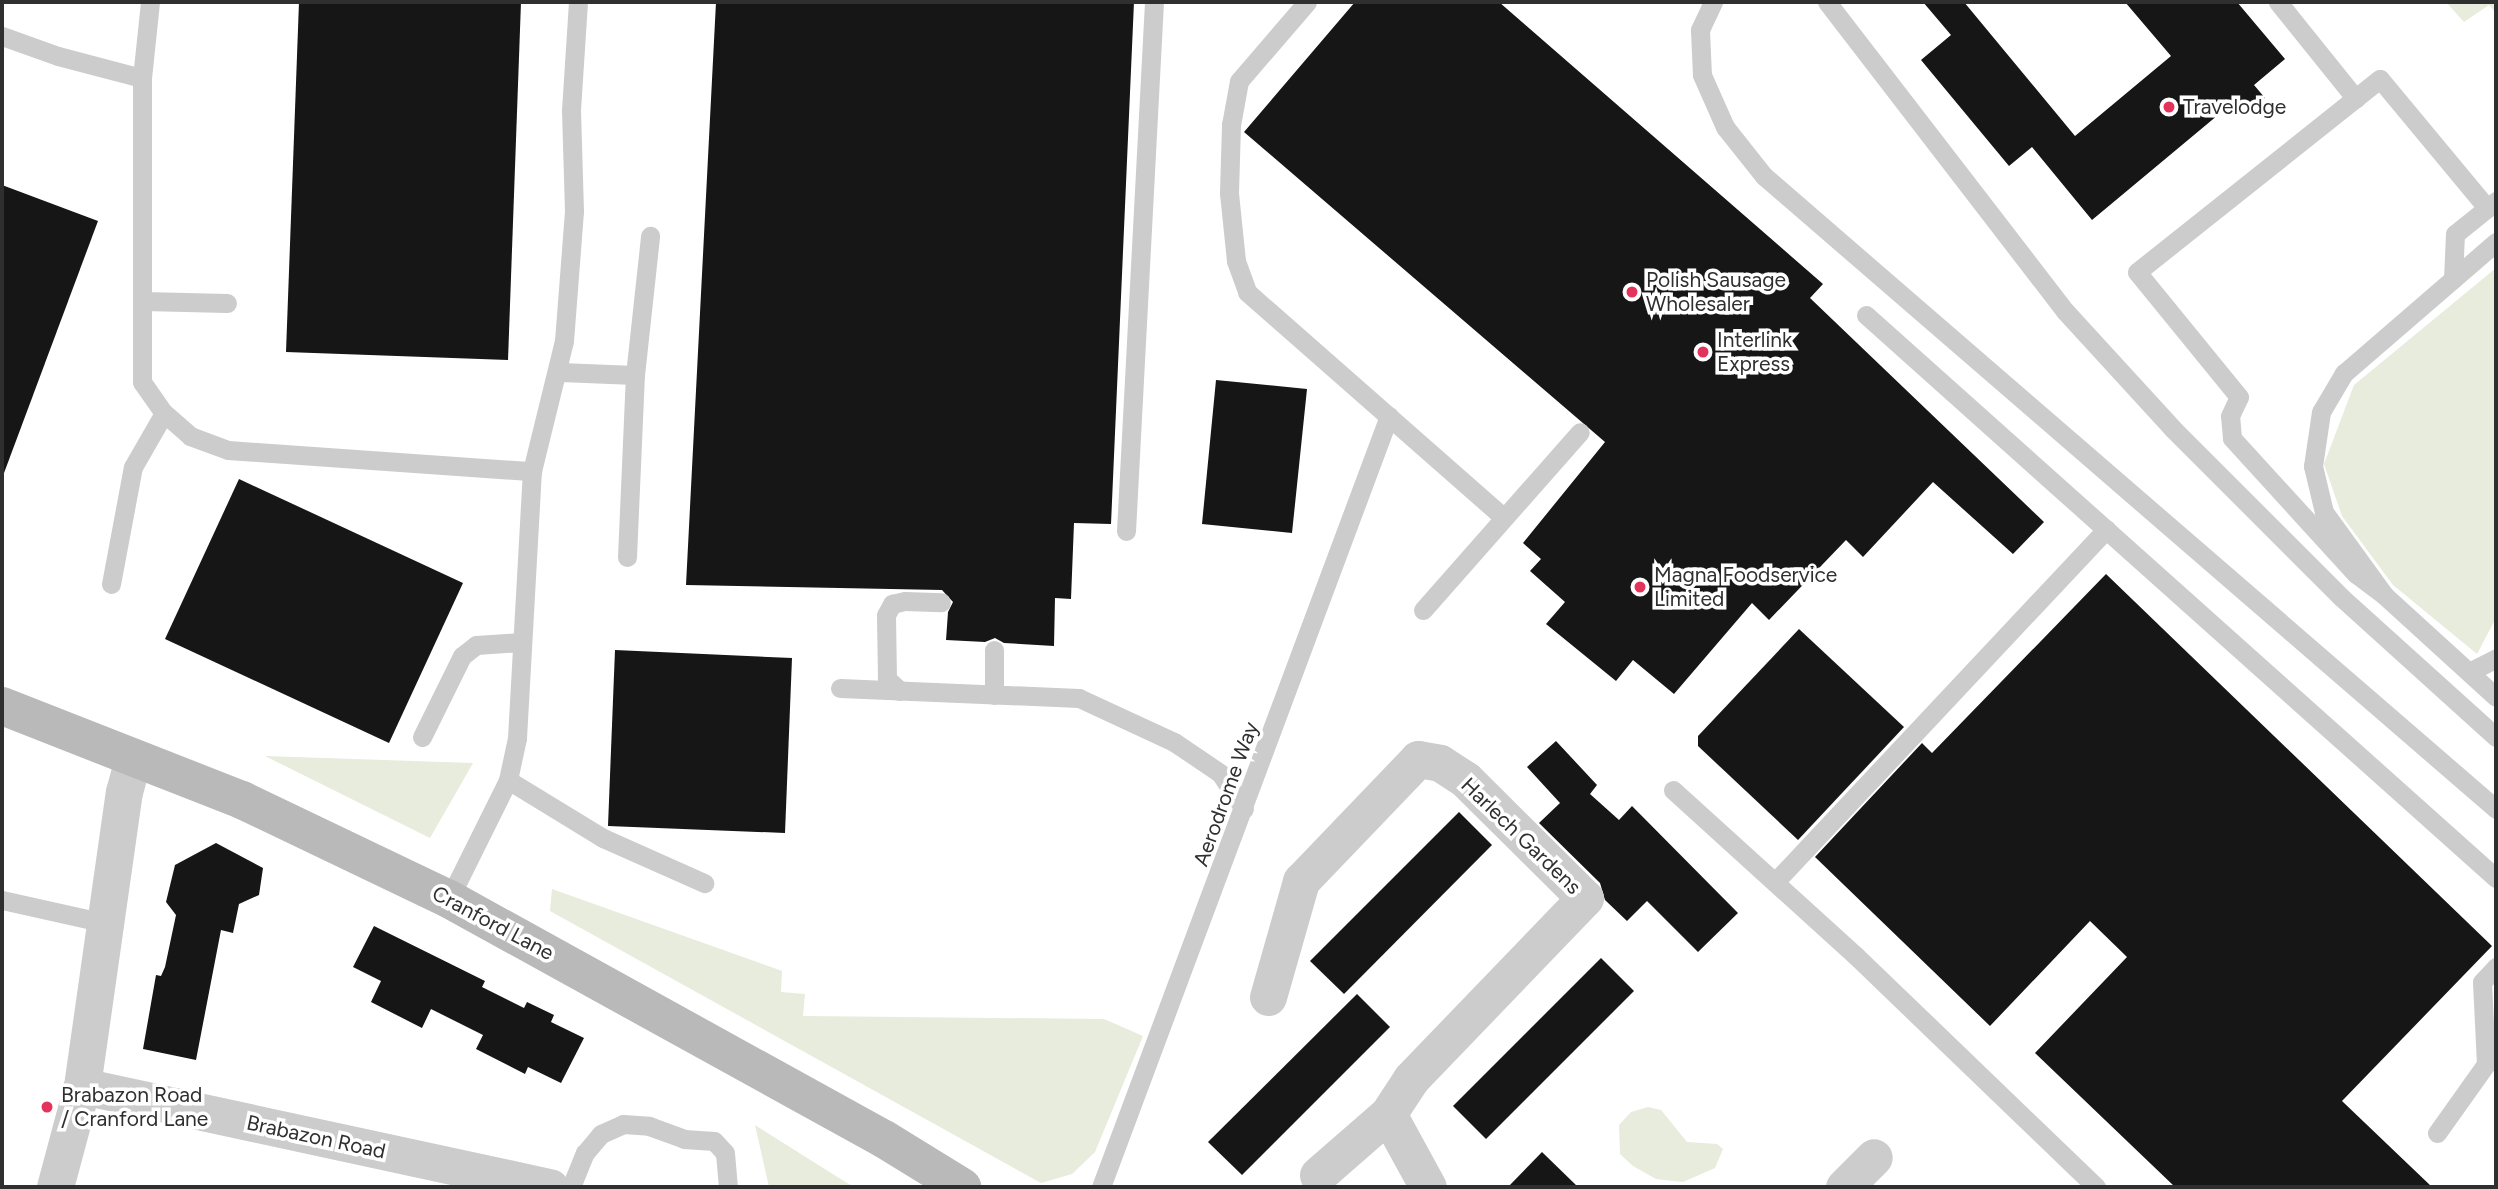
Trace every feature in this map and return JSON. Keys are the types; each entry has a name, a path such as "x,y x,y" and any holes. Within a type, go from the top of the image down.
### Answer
{"street":[{"name":"Cranford Lane","path":"2,706 242,800 449,898 884,1139 962,1187"},
{"path":"55,1187 82,1086 133,758"},
{"name":"Harlech Gardens","path":"1268,997 1301,881 1418,759 1440,763 1465,779 1585,898 1411,1079 1388,1114 1318,1175"},
{"name":"Brabazon Road","path":"82,1086 550,1187"},
{"path":"1388,1114 1428,1187"},
{"path":"1844,1187 1874,1157"}],"lane":[{"path":"150,2 142,78 142,382 164,413 190,436 228,450 532,471"},
{"path":"449,898 508,780 517,738 532,471 541,424 560,372 574,211 571,110 578,2"},
{"path":"1126,531 1154,2"},
{"path":"1307,2 1239,81 1231,125 1229,193 1236,261 1247,292 1503,517"},
{"path":"1713,2 1700,30 1702,75 1725,127 1764,176 2496,809"},
{"path":"1827,2 2065,311 2173,429 2331,587 2496,737"},
{"path":"2278,2 2356,99"},
{"path":"2,36 58,57 142,78"},
{"path":"2453,279 2455,234 2492,205 2380,79 2137,272 2239,397 2230,416 2232,438 2356,574 2384,595 2496,697"},
{"path":"627,557 635,375 650,236"},
{"path":"2384,595 2324,513 2313,466 2321,412 2344,373 2496,242"},
{"path":"142,302 227,303"},
{"path":"1866,315 2496,878"},
{"path":"560,372 635,375"},
{"path":"111,584 133,467 164,413"},
{"name":"Aerodrome Way","path":"1101,1187 1389,416"},
{"path":"1423,610 1580,432"},
{"path":"1775,882 2106,529"},
{"path":"900,691 887,679 886,615 892,604 905,601 941,602"},
{"path":"422,737 462,656 476,645 522,642"},
{"path":"994,695 995,650"},
{"path":"2469,672 2496,658"},
{"path":"840,688 1079,698 1174,742 1220,773 1244,809"},
{"path":"508,780 603,838 704,883"},
{"path":"1674,790 1775,882 2096,1187"},
{"path":"2,900 106,923"},
{"path":"2437,1133 2486,1064 2482,982 2496,967"},
{"path":"571,1187 585,1153 601,1134 623,1124 649,1126 684,1139 715,1141 725,1153 728,1187"}],"green space":[{"path":"2446,2 2496,2 2496,13 2489,5 2464,22"},
{"path":"2496,268 2496,618 2477,654 2393,585 2342,516 2324,464 2354,385"},
{"path":"265,756 473,763 430,838"},
{"path":"552,889 782,971 781,992 805,994 803,1016 1104,1019 1143,1036 1095,1152 1072,1174 1041,1183 550,911"},
{"path":"1648,1107 1661,1110 1687,1142 1717,1144 1723,1149 1715,1168 1683,1182 1656,1179 1633,1166 1620,1154 1619,1125 1631,1112"},
{"path":"755,1125 847,1183 855,1187 769,1187"}],"building":[{"path":"299,2 521,2 508,360 286,352"},
{"path":"716,2 1134,2 1111,524 1074,523 1071,599 1055,598 1054,646 1004,643 995,638 985,642 946,640 948,612 953,602 942,590 686,585"},
{"path":"1355,2 1499,2 1823,284 1810,298 2044,522 2013,554 1933,482 1863,557 1846,540 1769,620 1752,603 1674,694 1633,660 1616,681 1546,624 1565,602 1530,571 1541,559 1523,543 1605,442 1244,132"},
{"name":"Travelodge","path":"1923,2 1964,2 2075,136 2171,56 2125,2 2237,2 2285,59 2254,85 2265,98 2246,113 2236,100 2092,220 2032,147 2009,166 1921,60 1951,35"},
{"path":"2,185 98,221 4,473 2,472"},
{"path":"1216,380 1307,389 1292,533 1202,524"},
{"path":"239,479 463,583 389,743 165,639"},
{"path":"2106,574 2492,946 2342,1101 2432,1187 2175,1187 2035,1053 2127,957 2090,921 1990,1026 1815,857 1922,743 1932,753"},
{"path":"1799,629 1904,727 1798,840 1698,746 1698,736"},
{"path":"615,650 792,658 785,833 608,826"},
{"path":"1556,741 1597,785 1590,794 1619,820 1632,806 1738,913 1698,952 1647,901 1627,921 1605,900 1600,883 1539,823 1560,803 1527,767"},
{"path":"1459,812 1492,845 1344,994 1310,961"},
{"path":"216,843 263,868 259,895 239,904 233,933 221,930 196,1060 143,1049 156,975 161,976 165,967 176,915 166,902 175,865"},
{"path":"374,926 485,981 482,987 524,1008 527,1002 554,1015 551,1022 584,1038 561,1083 528,1067 525,1074 476,1049 483,1035 431,1009 422,1028 371,1002 381,981 353,967"},
{"path":"1601,958 1634,991 1486,1139 1453,1106"},
{"path":"1357,994 1390,1027 1242,1175 1208,1142"},
{"path":"1542,1152 1578,1187 1508,1187"}],"place":[{"name":"Travelodge","path":"2169,107"},
{"name":"Polish Sausage Wholesaler","path":"1632,292"},
{"name":"Interlink Express","path":"1703,352"},
{"name":"Magna Foodservice Limited","path":"1640,587"},
{"name":"Brabazon Road / Cranford Lane","path":"47,1107"}]}
